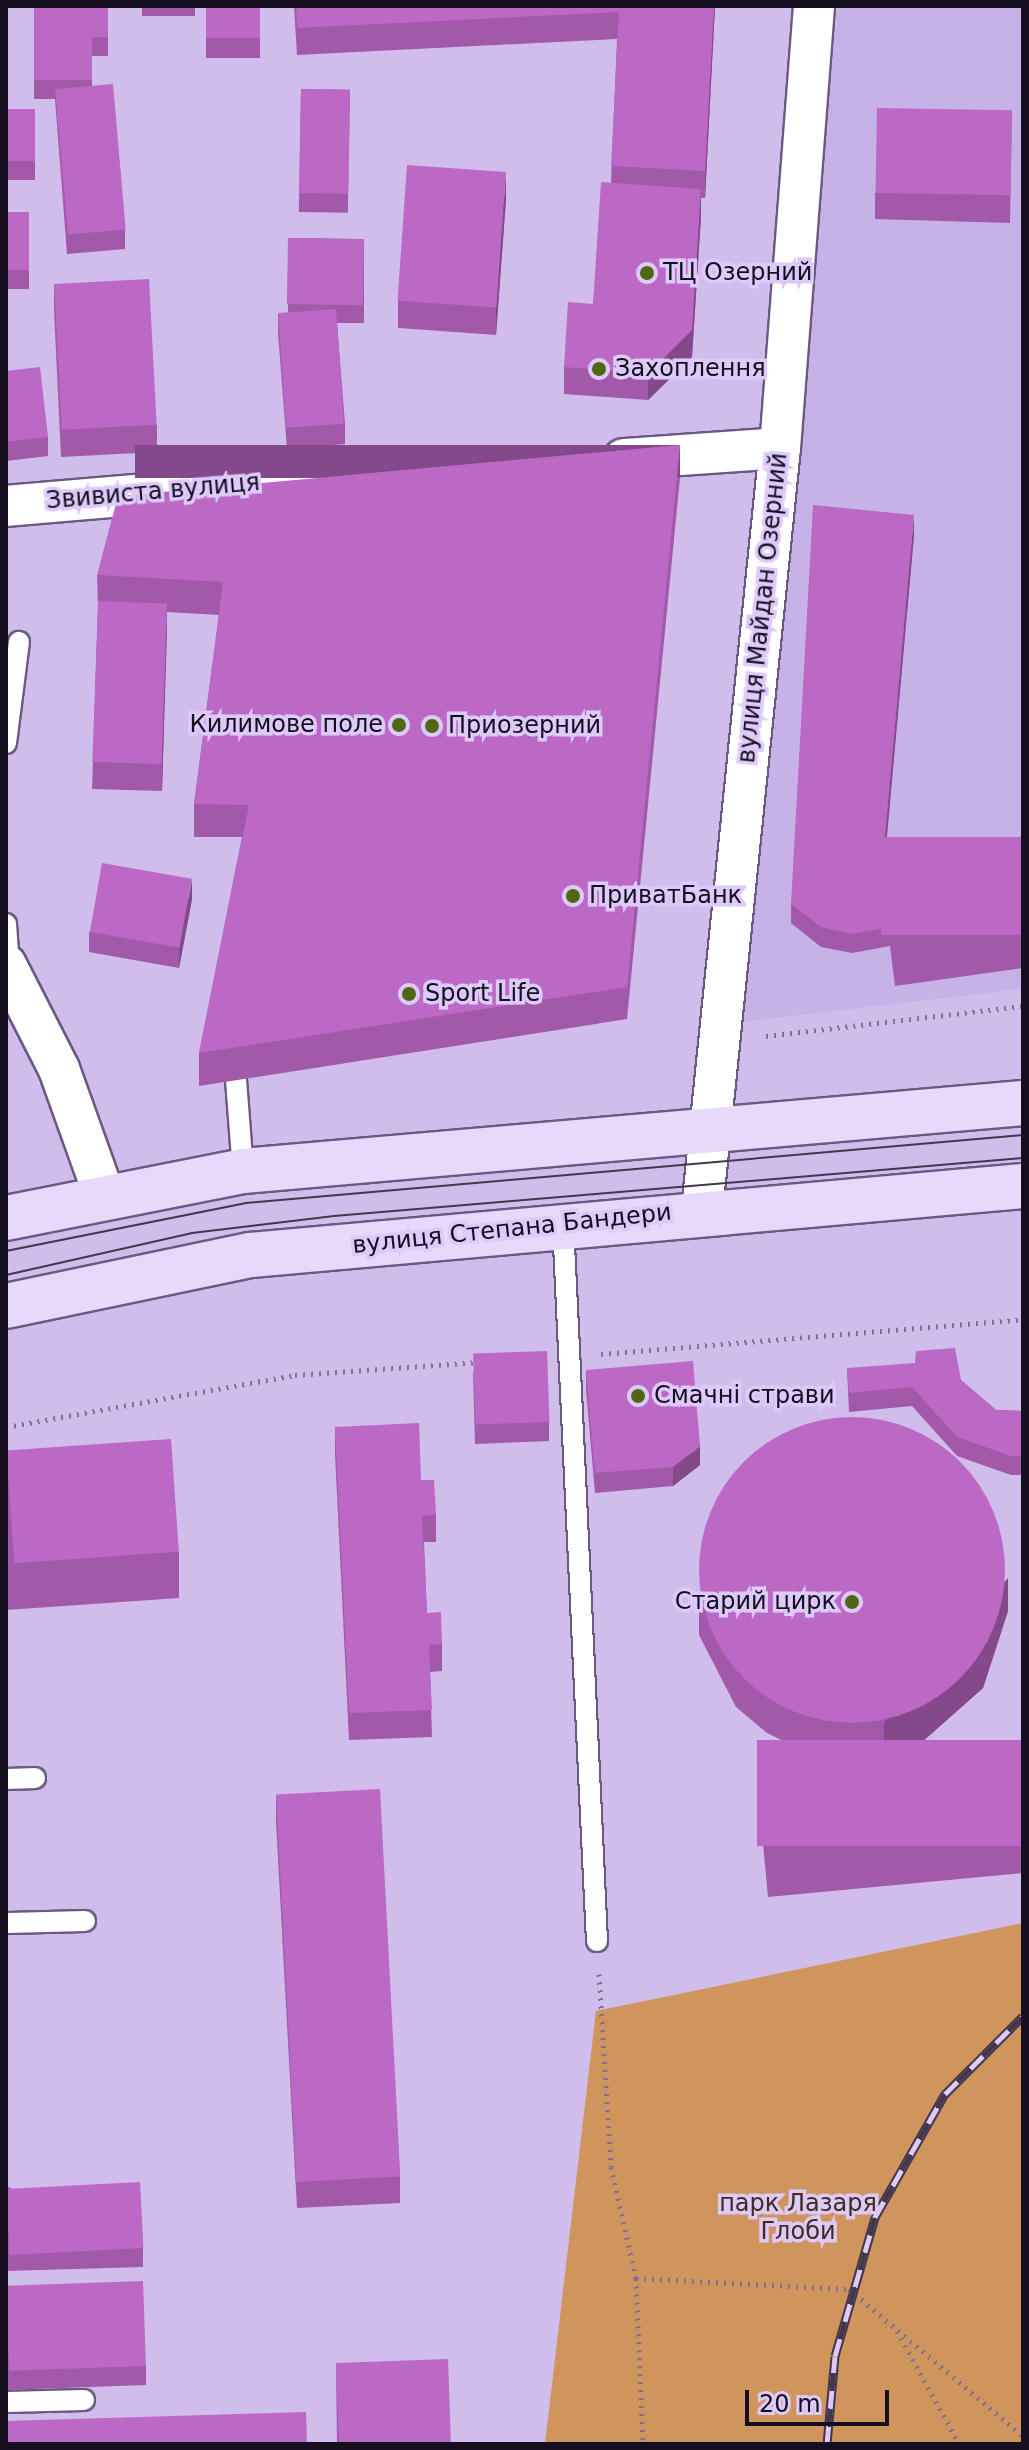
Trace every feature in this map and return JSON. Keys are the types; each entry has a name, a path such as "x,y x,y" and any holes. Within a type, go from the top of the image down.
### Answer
{"main road":[{"path":"6,1218 104,1195 243,1171 711,1127 1023,1103"},
{"name":"вулиця Степана Бандери","path":"6,1306 251,1255 702,1210 1023,1186"}],"street":[{"name":"вулиця Майдан Озерний","path":"702,1210 780,448 814,6"},
{"path":"592,461 780,448"},
{"name":"Звивиста вулиця","path":"6,506 342,478"},
{"path":"8,965 59,1069 104,1195"}],"lane":[{"path":"6,743 19,642"},
{"path":"6,924 8,965"},
{"path":"236,1080 243,1171"},
{"path":"563,1223 597,1941"},
{"path":"6,1779 35,1778"},
{"path":"6,1923 85,1921"},
{"path":"6,2402 84,2400"}],"path":[{"path":"719,1041 1023,1006"},
{"path":"571,1356 1023,1319"},
{"path":"6,1427 295,1375 494,1361"},
{"path":"597,1941 611,2167 636,2278 643,2444"},
{"path":"636,2278 849,2289 1023,2436"},
{"path":"894,2327 959,2444"}],"shaded area":[{"path":"837,6 1023,6 1023,989 740,1022"}],"green space":[{"name":"парк Лазаря Глоби","path":"1023,1923 1023,2444 545,2444 596,2011"}],"building":[{"path":"34,6 108,6 108,37 92,37 92,80 34,80"},
{"path":"206,6 260,6 260,38 206,38"},
{"path":"296,6 714,6 705,171 611,166 619,12 297,28"},
{"path":"113,84 126,229 68,234 55,89"},
{"path":"301,89 350,90 348,194 299,193"},
{"path":"877,108 1012,110 1010,195 876,193"},
{"path":"6,109 35,109 35,161 6,161"},
{"path":"407,165 506,172 496,308 398,301"},
{"name":"ТЦ Озерний","path":"601,182 701,189 692,330 648,374 564,367 568,302 593,304"},
{"path":"6,212 29,212 29,270 6,270"},
{"path":"288,238 364,239 363,305 287,304"},
{"path":"149,279 157,425 62,430 54,284"},
{"path":"336,309 344,424 286,428 278,313"},
{"path":"40,367 48,437 6,442 6,371"},
{"name":"Приозерний","path":"680,445 627,987 199,1053 249,805 194,804 223,582 97,575 118,496"},
{"path":"813,505 914,515 882,856 890,927 852,934 821,927 791,904"},
{"path":"98,601 167,603 161,764 92,762"},
{"path":"881,837 1023,837 1023,935 881,935"},
{"path":"102,863 192,879 179,948 90,932"},
{"path":"955,1348 961,1380 996,1410 1023,1411 1023,1456 1011,1456 957,1437 912,1387 849,1393 847,1368 915,1363 916,1351"},
{"path":"547,1351 549,1422 476,1425 473,1354"},
{"path":"693,1361 700,1446 673,1467 595,1473 586,1370"},
{"name":"Старий цирк","path":"837,1417 867,1417 911,1428 937,1442 961,1461 980,1485 994,1511 1003,1540 1003,1600 994,1629 980,1655 961,1679 937,1698 897,1717 867,1723 837,1723 793,1712 767,1698 733,1667 705,1615 699,1585 699,1555 710,1511 724,1485 755,1451 807,1423"},
{"path":"419,1423 421,1480 434,1480 436,1515 422,1516 427,1613 441,1612 442,1644 429,1645 432,1710 349,1713 335,1427"},
{"path":"171,1439 179,1552 14,1563 6,1451"},
{"path":"757,1740 1023,1740 1023,1846 757,1846"},
{"path":"380,1789 400,2176 296,2182 276,1794"},
{"path":"140,2182 143,2248 10,2255 6,2189"},
{"path":"143,2281 146,2366 9,2371 6,2286"},
{"path":"448,2359 451,2444 339,2444 336,2363"},
{"path":"306,2412 307,2444 6,2444 6,2421"}],"tram line":[{"path":"6,1251 246,1203 1023,1135"},
{"path":"6,1275 192,1233 334,1216 1023,1158"}],"railway":[{"path":"827,2444 835,2356 875,2217 945,2094 1023,2016"}],"place":[{"name":"ТЦ Озерний","path":"647,273"},
{"name":"Захоплення","path":"599,369"},
{"name":"Килимове поле","path":"399,725"},
{"name":"Приозерний","path":"432,726"},
{"name":"ПриватБанк","path":"573,896"},
{"name":"Sport Life","path":"409,994"},
{"name":"Смачні страви","path":"638,1396"},
{"name":"Старий цирк","path":"852,1602"}]}
